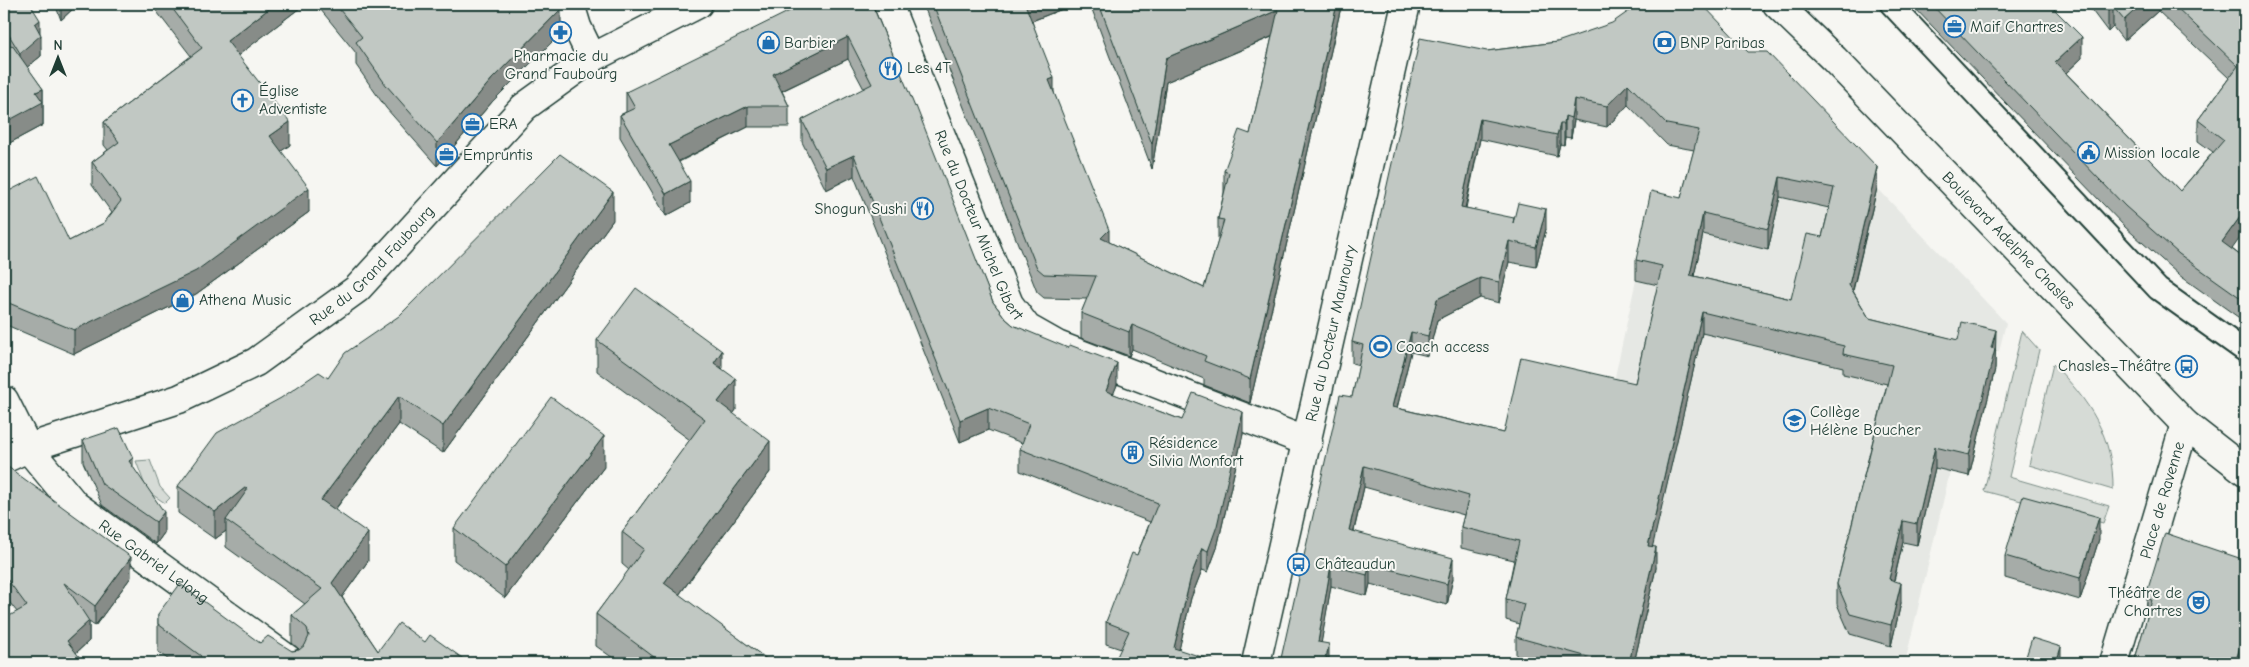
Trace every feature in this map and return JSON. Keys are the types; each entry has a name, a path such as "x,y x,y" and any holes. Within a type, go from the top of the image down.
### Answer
{"main road":[{"path":"570,4 577,27 592,58"},
{"name":"Rue du Grand Faubourg","path":"4,459 28,448 179,398 256,362 357,289 524,107 592,58 698,4"},
{"name":"Rue du Docteur Michel Gibert","path":"888,4 1009,304 1027,328 1057,345 1308,442"},
{"name":"Rue du Docteur Maunoury","path":"1256,663 1308,442 1406,4"},
{"name":"Boulevard Adelphe Chasles","path":"1777,4 1834,60 2185,424 2245,471"},
{"name":"Rue Gabriel Lelong","path":"4,400 28,448 76,505 293,663"},
{"name":"Place de Ravenne","path":"2114,663 2185,424"}],"street":[{"path":"1891,4 2158,289 2245,351"}],"shaded area":[{"name":"Collège Hélène Boucher","path":"1843,152 2006,323 1999,351 1996,351 1992,368 1995,369 1969,476 1950,472 1905,663 1575,663 1599,451 1639,266"},
{"path":"2022,331 2039,350 2009,477 2109,506 2103,523 1984,491"},
{"path":"2053,364 2078,392 2097,421 2109,453 2113,490 2029,465"},
{"path":"150,460 160,487 170,498 165,503 147,491 136,461"}],"building":[{"path":"4,4 30,4 40,20 35,24 41,35 20,53 4,27"},
{"path":"169,4 275,4 227,41 290,122 270,136 309,188 196,271 74,330 4,301 4,186 7,192 38,176 69,241 104,223 121,201 92,162 119,142 104,122 202,48"},
{"path":"335,4 560,4 561,9 492,79 437,143 386,85 356,42 362,37"},
{"path":"804,4 872,4 916,106 993,302 1006,319 1013,325 1068,348 1070,345 1117,363 1106,391 1182,420 1193,393 1243,412 1217,526 1208,551 1202,548 1191,576 1174,648 1220,663 1114,663 1129,631 1106,622 1132,553 1137,555 1158,503 1020,449 1029,424 988,408 960,420 854,155 826,168 802,120 872,84 848,37 773,74 789,106 748,106 669,145 690,181 666,194 620,115 635,108 626,92"},
{"path":"933,4 1025,4 1054,78 1049,80 1109,230 1101,238 1204,288 1224,220 1218,219 1229,173 1224,171 1239,130 1250,134 1278,10 1166,58 1152,144 1099,4 1337,4 1250,379 1204,361 1206,356 1132,325 1129,332 1081,313 1096,276 1044,274 1037,268"},
{"path":"1639,4 1702,4 1748,52 1767,52 1877,167 1849,285 1869,318 1958,340 1962,322 1996,330 1991,348 1995,349 1969,455 1935,447 1917,524 1903,521 1889,579 1901,583 1891,625 1850,614 1837,584 1892,365 1843,354 1844,346 1702,312 1648,546 1656,547 1629,663 1610,663 1516,637 1524,604 1506,599 1519,541 1461,527 1469,496 1364,466 1349,530 1453,558 1447,584 1370,564 1367,575 1331,565 1318,642 1329,644 1325,663 1280,663 1340,395 1352,397 1363,345 1352,342 1420,38 1487,51 1557,42 1612,23","holes":["1628,84 1667,124 1699,130 1681,198 1651,191 1636,260 1662,266 1635,383 1521,357 1504,433 1392,407 1411,332 1428,336 1437,299 1480,278 1499,282 1509,241 1536,247 1546,209 1518,203 1513,223 1514,218 1461,207 1480,119 1557,135 1560,124 1564,124 1565,116 1571,118 1574,99 1607,106","1780,177 1834,188 1822,237 1807,234 1791,299 1690,275 1703,213 1768,229"]},
{"path":"1931,4 2049,4 2082,37 2055,62 2180,191 2224,140 2198,120 2238,66 2173,4 2245,4 2245,210 2222,242 2245,259 2245,301 2179,254 2125,206"},
{"path":"2102,4 2142,4 2124,20 2113,7 2108,11"},
{"path":"12,45 43,89 36,92 43,102 4,123 4,51"},
{"path":"560,154 613,192 443,426 399,396 321,500 368,533 332,583 378,651 399,623 425,642 430,635 469,663 197,663 201,656 158,624 158,614 180,584 260,643 268,636 292,651 299,650 305,645 309,636 307,628 292,615 322,589 226,520 248,489 246,487 215,512 178,486 217,433 281,398 319,372 328,378 345,353 399,316"},
{"path":"636,288 722,351 714,363 736,379 718,402 770,441 664,583 772,663 662,663 596,614 644,549 622,532 705,419 597,340"},
{"path":"551,397 604,436 505,567 454,528"},
{"path":"119,428 133,458 129,461 164,512 156,522 102,484 83,440"},
{"path":"8,467 131,557 95,606 64,583 89,621 67,641 84,663 4,663 4,619 27,606 4,575 4,469"},
{"path":"2023,496 2099,517 2080,578 2005,556"},
{"name":"Théâtre de Chartres","path":"2165,533 2245,560 2245,631 2235,663 2129,663 2131,657 2135,659 2152,600 2148,599 2150,593 2147,592"},
{"path":"2032,638 2061,647 2056,663 2024,663"},
{"path":"530,659 535,663 527,663"}],"place":[{"name":"Maif Chartres","path":"1954,27"},
{"name":"Pharmacie du Grand Faubourg","path":"561,32"},
{"name":"Barbier","path":"768,43"},
{"name":"BNP Paribas","path":"1664,43"},
{"name":"Les 4T","path":"891,68"},
{"name":"Église Adventiste","path":"243,100"},
{"name":"ERA","path":"473,124"},
{"name":"Mission locale","path":"2088,153"},
{"name":"Empruntis","path":"447,155"},
{"name":"Shogun Sushi","path":"923,209"},
{"name":"Athena Music","path":"183,300"},
{"name":"Coach access","path":"1380,347"},
{"name":"Chasles–Théâtre","path":"2187,366"},
{"name":"Collège Hélène Boucher","path":"1794,421"},
{"name":"Résidence Silvia Monfort","path":"1133,452"},
{"name":"Châteaudun","path":"1299,564"},
{"name":"Théâtre de Chartres","path":"2198,602"}]}
